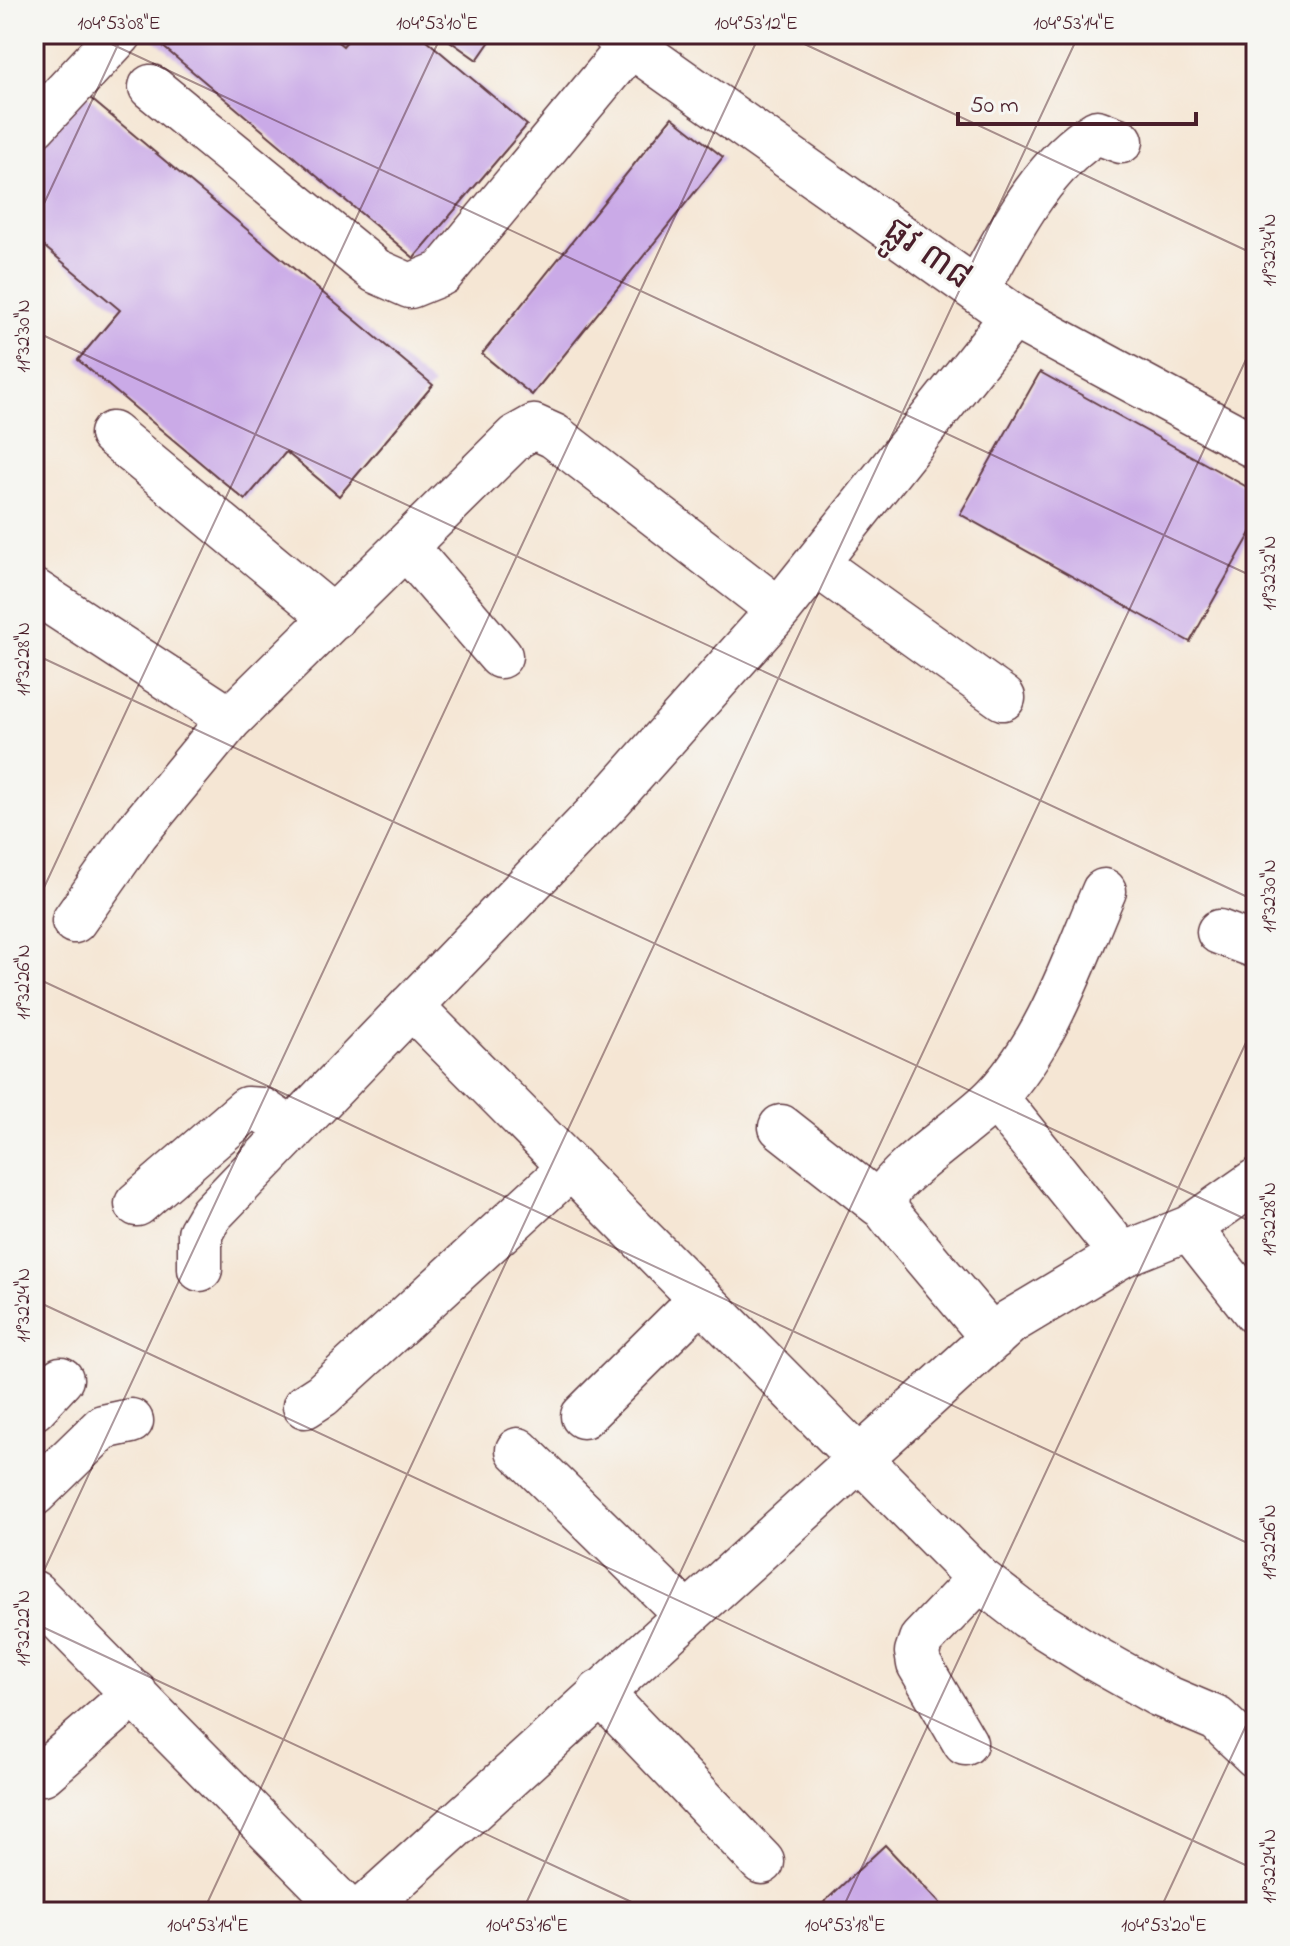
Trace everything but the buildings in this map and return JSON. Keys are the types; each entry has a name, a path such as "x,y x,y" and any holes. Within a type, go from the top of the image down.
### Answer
{"street":[{"path":"34,126 120,34"},
{"path":"151,87 376,271 410,286 442,273 629,38"},
{"name":"ផ្លូវ ៣៨","path":"629,38 1013,316 1256,447"},
{"path":"977,290 1031,201 1073,146 1097,132 1121,141"},
{"path":"200,1269 202,1226 607,803 779,610 1013,316"},
{"path":"74,921 136,833 230,719 516,437 534,427 554,436 779,610"},
{"path":"112,434 334,618"},
{"path":"406,547 500,656"},
{"path":"816,564 1003,698"},
{"path":"34,591 230,719"},
{"path":"993,1338 892,1218 885,1202 889,1189 995,1097 1025,1060 1048,1019 1104,891"},
{"path":"411,1006 979,1579 1027,1616 1094,1658 1158,1694 1217,1719 1256,1756"},
{"path":"995,1097 1122,1255"},
{"path":"137,1204 247,1109 262,1110 292,1130"},
{"path":"781,1127 879,1204 885,1202"},
{"path":"305,1406 322,1395 571,1167"},
{"path":"34,1593 135,1693 342,1909 600,1692 1010,1322 1122,1255 1189,1228 1256,1181"},
{"path":"1189,1228 1256,1313"},
{"path":"583,1416 701,1299"},
{"path":"34,1494 103,1427 131,1421"},
{"path":"518,1450 687,1615"},
{"path":"965,1743 919,1664 917,1652 921,1640 979,1579"},
{"path":"600,1692 762,1862"},
{"path":"43,1773 135,1693"}]}
